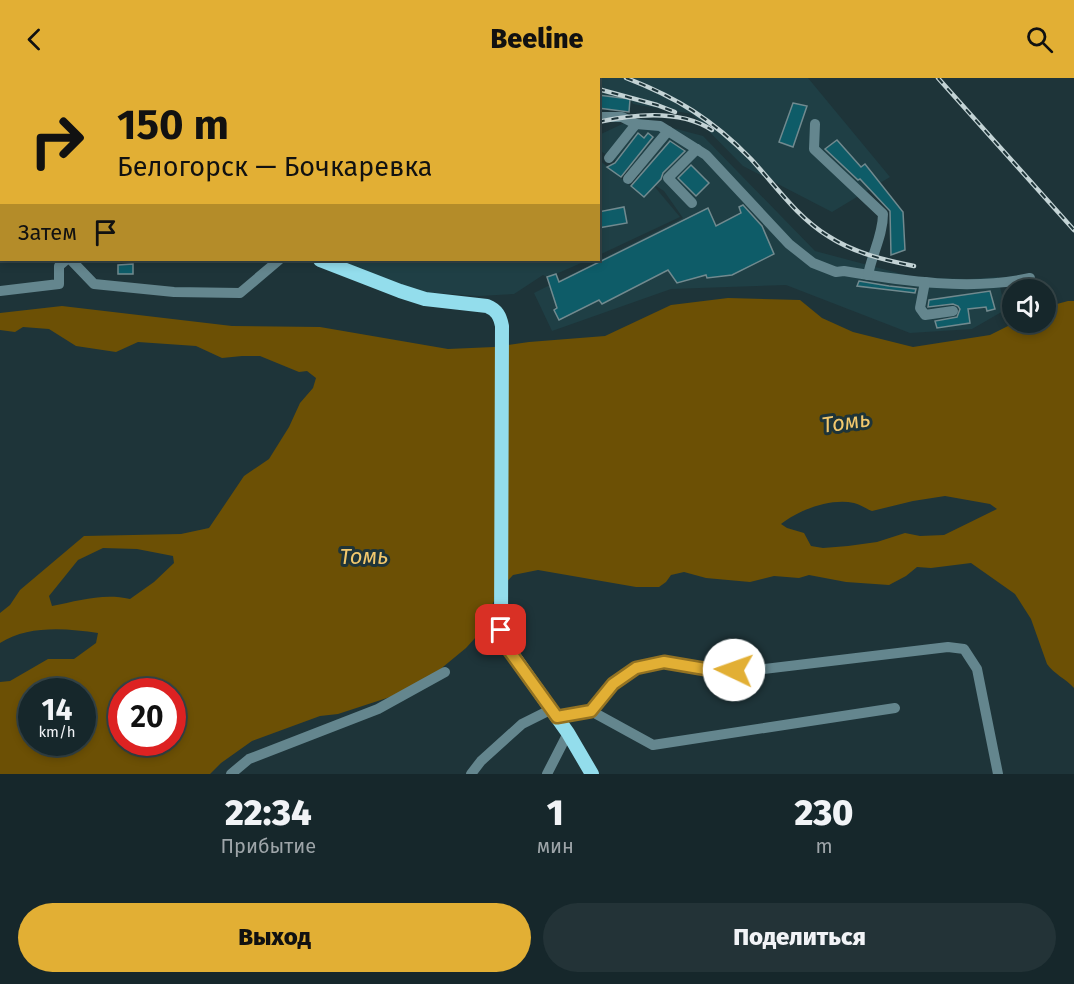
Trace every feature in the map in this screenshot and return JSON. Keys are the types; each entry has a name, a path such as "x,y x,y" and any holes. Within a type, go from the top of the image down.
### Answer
{"main road":[{"path":"323,261 425,299 488,306 494,309 500,317 502,326 501,630 503,642 568,733 592,774"}],"street":[{"path":"600,117 622,117 636,124 660,126 697,149 706,155 789,244 813,263 836,273 844,271 925,282 1011,282 1030,278"},
{"path":"609,158 636,124"},
{"path":"815,124 814,149 883,214 883,227 872,256 868,275"},
{"path":"628,179 668,132"},
{"path":"693,203 668,178 697,149"},
{"path":"0,291 59,284 59,266 67,261"},
{"path":"70,261 94,284 174,292 240,293 278,261"},
{"path":"925,282 920,308 925,315 953,311"},
{"path":"591,711 613,684 636,668 664,662 711,670 756,670 948,647 964,649 977,669 998,774"},
{"path":"231,774 249,759 378,709 445,672"},
{"path":"471,774 481,761 522,724 554,713 591,711 653,745 896,708"},
{"path":"547,774 568,733"}],"shaded area":[{"path":"600,78 808,78 890,177 832,212 743,166 692,114 633,104 630,99 600,95"},
{"path":"635,118 703,136 815,251 913,277 968,279 998,277 1002,296 1002,312 972,329 910,333 786,285 671,289 552,331 534,293 683,218 664,191 600,151 600,135"},
{"path":"600,161 644,197 654,186 680,217 600,255"},
{"path":"333,261 586,261 547,277 543,275 514,294 479,296 422,292"}],"water":[{"name":"Томь","path":"728,298 800,300 822,318 853,332 913,347 990,335 1002,329 1002,333 1056,333 1056,304 1074,301 1074,688 1047,664 1031,619 1015,594 971,563 931,568 917,567 889,585 846,582 809,575 799,578 774,576 750,582 706,578 684,572 671,575 659,587 636,587 538,570 513,575 494,596 494,601 476,637 432,676 390,697 338,714 320,716 252,741 221,763 210,774 0,774 0,682 10,681 48,659 74,659 96,643 98,633 48,629 23,633 0,643 0,613 10,605 20,590 84,536 181,534 209,528 244,476 269,459 289,427 300,403 313,388 316,378 307,371 299,372 260,356 222,358 196,346 138,342 116,352 76,346 49,329 23,327 15,332 0,330 0,313 62,306 232,326 320,327 448,349 494,347 605,336 671,305","holes":["945,496 990,504 997,509 944,535 920,536 905,533 877,542 823,548 811,546 804,533 781,524 815,506 835,502 854,503 872,511","103,548 137,549 173,556 174,563 154,582 130,599 100,597 52,606 49,596 78,560"]}],"building":[{"path":"600,95 630,99 629,112 600,108"},
{"path":"793,103 807,106 793,147 779,142"},
{"path":"638,133 644,138 648,133 653,137 621,177 607,167 615,163"},
{"path":"837,140 861,167 865,164 903,212 905,250 891,255 890,211 860,179 858,180 825,149"},
{"path":"670,141 685,151 644,197 631,186"},
{"path":"691,165 709,183 696,196 678,178"},
{"path":"743,205 762,226 774,254 732,275 707,278 706,275 677,283 668,270 602,304 599,300 559,320 554,310 557,308 547,277 556,274 559,282 708,208 716,226 741,213 739,207"},
{"path":"624,207 627,223 600,228 600,212"},
{"path":"133,264 133,274 118,274 118,265"},
{"path":"859,281 916,289 915,293 857,286"},
{"path":"990,291 995,309 987,311 986,307 968,309 970,323 937,328 935,321 957,317 960,309 953,304 928,307 929,300"}],"railway":[{"path":"626,78 661,93 708,121 751,159 806,220 828,236 859,251 914,266"},
{"path":"938,78 1074,230"},
{"path":"600,90 675,112"},
{"path":"600,122 641,115 671,116 699,123 712,130"}],"route":[{"path":"501,630 503,642 557,717 591,711 613,684 636,668 664,662 711,670 734,670"}]}
